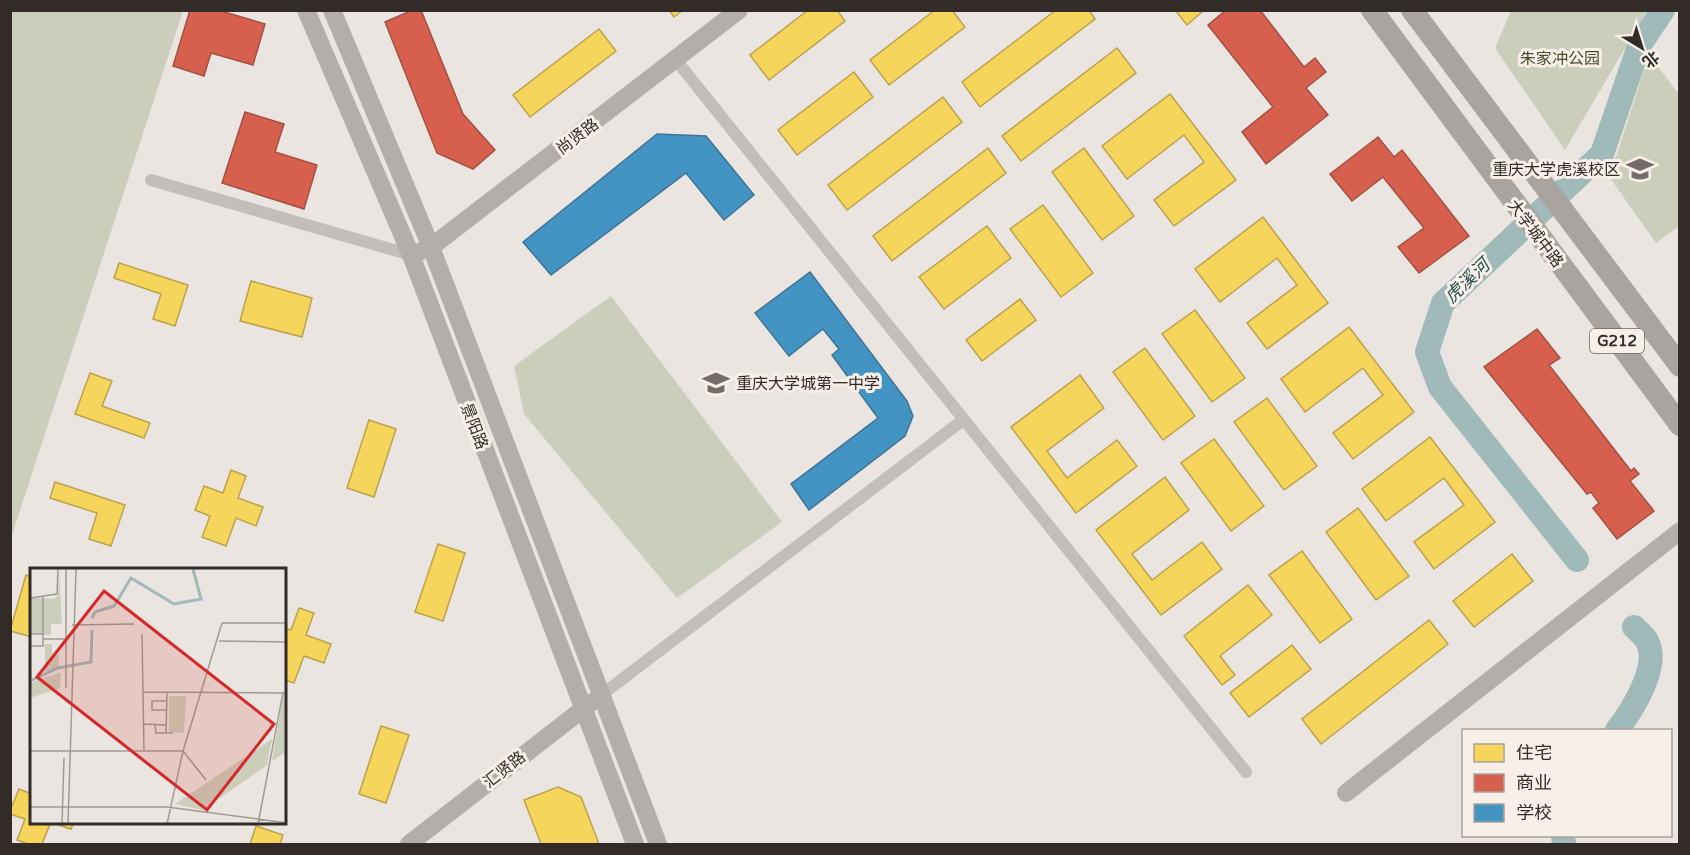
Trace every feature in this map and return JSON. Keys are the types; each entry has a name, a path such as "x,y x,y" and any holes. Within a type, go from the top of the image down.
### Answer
{"highway":[{"name":"大学城中路","path":"1372,10 1680,425"},
{"name":"大学城中路","path":"1412,10 1680,366"}],"main road":[{"name":"景阳路","path":"306,10 411,255 635,844"},
{"name":"景阳路","path":"332,10 431,247 658,844"},
{"name":"尚贤路","path":"411,255 431,247 739,10"},
{"path":"1346,793 1680,531"},
{"name":"汇贤路","path":"409,844 600,696"}],"street":[{"path":"676,60 1246,772"},
{"path":"151,180 411,255"},
{"path":"600,696 963,420"}],"green space":[{"path":"10,11 183,11 11,538"},
{"name":"朱家冲公园","path":"1511,11 1647,11 1565,150 1495,48"},
{"name":"重庆大学虎溪校区","path":"1649,55 1679,94 1679,226 1656,243 1603,168 1616,157"},
{"path":"611,296 782,522 677,598 524,414 514,366"}],"building: 住宅":[{"path":"669,10 683,10 674,17"},
{"path":"808,10 837,10 845,21 769,80 750,55"},
{"path":"935,10 952,10 965,27 889,85 870,60"},
{"path":"1056,10 1089,10 1095,19 980,107 962,82"},
{"path":"1175,10 1204,10 1187,25"},
{"path":"599,29 616,51 530,117 513,95"},
{"path":"1117,48 1136,73 1021,161 1002,136"},
{"path":"854,72 873,97 797,155 778,130"},
{"path":"1170,94 1236,180 1174,226 1154,200 1204,162 1184,135 1127,179 1102,146"},
{"path":"943,97 962,122 847,210 828,185"},
{"path":"988,148 1006,173 892,261 873,236"},
{"path":"1084,148 1134,216 1102,240 1052,172"},
{"path":"1043,205 1093,273 1061,297 1010,229"},
{"path":"1263,217 1328,303 1267,349 1247,323 1297,285 1277,258 1220,302 1195,269"},
{"path":"987,226 1011,258 944,309 919,277"},
{"path":"119,263 188,285 175,326 153,319 161,294 114,278"},
{"path":"251,281 312,298 302,337 240,321"},
{"path":"1020,299 1036,320 982,361 966,340"},
{"path":"1195,310 1245,378 1212,402 1162,334"},
{"path":"1349,327 1414,412 1353,459 1333,433 1383,395 1363,368 1305,412 1281,379"},
{"path":"1145,348 1195,416 1163,440 1113,372"},
{"path":"90,373 112,381 102,406 150,423 144,438 75,414"},
{"path":"1080,375 1104,408 1047,451 1067,478 1117,440 1137,466 1076,513 1011,427"},
{"path":"1267,398 1317,466 1284,490 1234,422"},
{"path":"369,420 396,429 374,497 347,488"},
{"path":"1430,437 1495,522 1434,569 1414,542 1464,505 1444,478 1386,521 1362,489"},
{"path":"1214,439 1264,506 1231,531 1181,463"},
{"path":"231,470 246,476 238,498 263,507 256,526 236,518 226,546 202,537 210,516 195,510 204,486 223,493"},
{"path":"1165,477 1189,510 1132,554 1152,580 1202,542 1222,569 1161,615 1096,530"},
{"path":"55,482 125,505 111,546 89,539 97,513 50,498"},
{"path":"1358,508 1409,576 1376,600 1326,532"},
{"path":"438,544 465,553 443,621 415,612"},
{"path":"1302,551 1352,619 1320,643 1269,575"},
{"path":"1512,554 1533,581 1474,627 1453,601"},
{"path":"26,575 30,576 30,636 10,631"},
{"path":"1248,585 1272,615 1220,656 1235,675 1222,685 1184,636"},
{"path":"299,608 314,613 306,635 331,644 324,663 304,656 294,683 286,680 286,628 291,630"},
{"path":"1429,620 1448,644 1321,744 1302,719"},
{"path":"1292,645 1311,669 1249,717 1230,693"},
{"path":"381,726 409,735 386,803 359,794"},
{"path":"558,787 581,797 599,844 541,844 524,800"},
{"path":"19,789 30,793 30,825 50,825 42,844 28,844 17,840 25,819 10,814"},
{"path":"58,825 73,825 71,829"},
{"path":"256,826 283,835 280,844 250,844"}],"building: 商业":[{"path":"190,10 218,10 265,24 253,65 211,53 204,76 173,66"},
{"path":"413,10 421,10 463,114 495,150 473,169 437,153 385,22"},
{"path":"1226,10 1260,10 1304,67 1315,58 1326,72 1306,88 1328,115 1266,164 1242,132 1273,107 1208,25"},
{"path":"245,112 284,124 275,152 317,165 304,209 222,183"},
{"path":"1378,137 1394,157 1402,150 1469,236 1419,273 1398,247 1424,228 1383,177 1352,201 1330,174"},
{"path":"1537,329 1560,358 1549,365 1631,471 1634,468 1639,474 1630,481 1654,511 1617,539 1593,508 1599,503 1591,492 1587,494 1484,367"}],"building: 学校":[{"path":"657,134 706,136 754,195 724,220 686,173 551,275 523,242"},
{"path":"810,272 907,401 913,416 905,436 809,510 791,484 878,418 832,355 839,349 823,329 789,356 755,313"}],"waterway":[{"name":"虎溪河","path":"1577,560 1440,387 1427,352 1443,303 1602,154 1639,46 1663,10"},
{"name":"虎溪河","path":"1618,729 1636,701 1650,663 1647,641 1634,627"},
{"name":"虎溪河","path":"1563,837 1564,844"}],"place":[{"name":"重庆大学虎溪校区","path":"1640,169"},
{"name":"重庆大学城第一中学","path":"716,383"}]}
